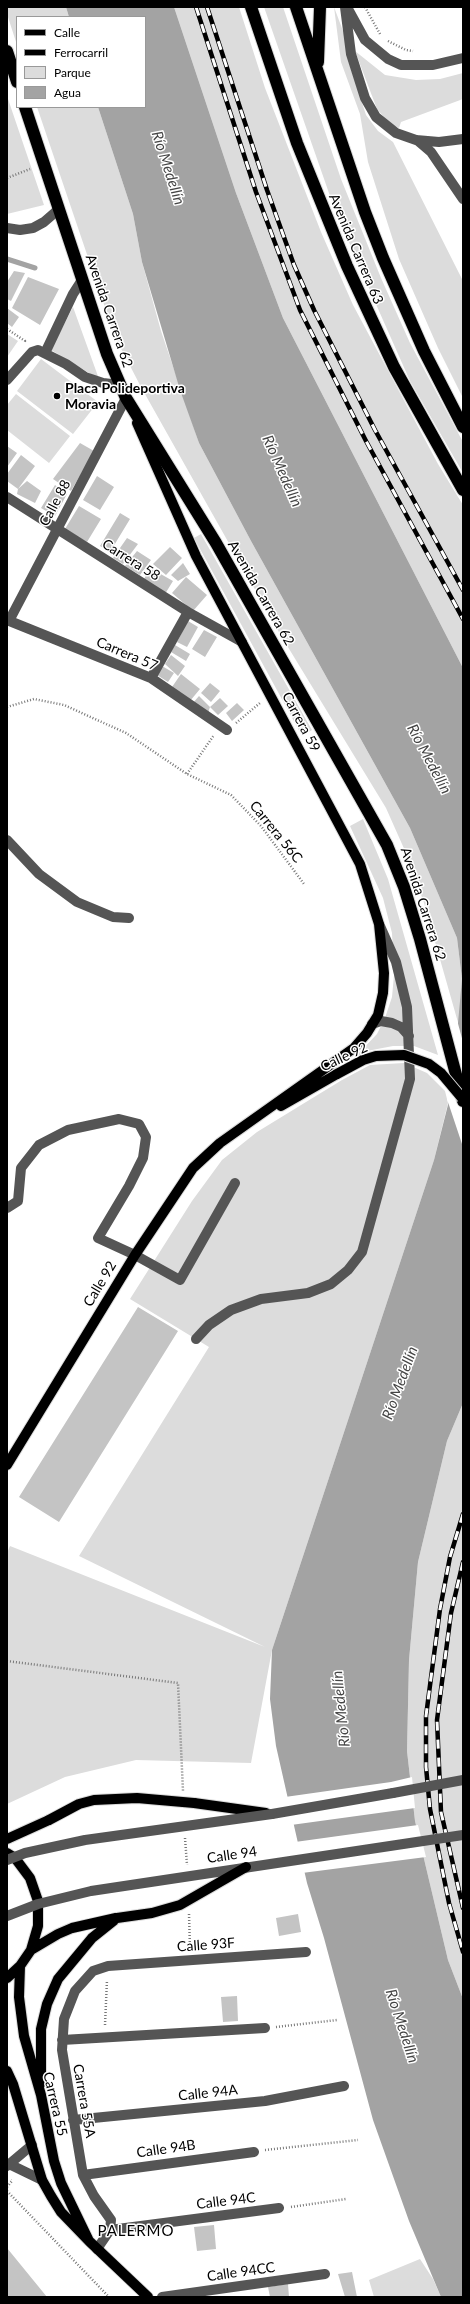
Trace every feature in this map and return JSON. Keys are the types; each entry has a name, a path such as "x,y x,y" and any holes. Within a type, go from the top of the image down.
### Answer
{"highway":[{"name":"Avenida Carrera 63","path":"250,7 297,143 347,266 394,367 463,490"},
{"name":"Avenida Carrera 63","path":"296,7 383,258 424,351 463,427"},
{"path":"318,72 320,7"},
{"path":"7,51 16,79"},
{"name":"Avenida Carrera 62","path":"25,108 82,280 126,398 216,543 387,845 404,887 434,989 462,1100"}],"main road":[{"name":"Carrera 59","path":"126,398 192,547 360,864 379,924 384,973 383,993 378,1014 372,1024 354,1048 338,1060"},
{"name":"Calle 92","path":"235,1133 357,1063 376,1056 404,1056 429,1064 441,1073 462,1100"},
{"name":"Calle 92","path":"7,1465 135,1255 193,1168 235,1133 338,1060"},
{"path":"7,1839 49,1820 79,1804 94,1800 137,1798 272,1814"},
{"path":"7,1853 15,1858 30,1878 38,1901 38,1926 31,1950 20,1966 7,1978"},
{"path":"31,1950 58,1934 91,1923 152,1913 180,1905 246,1867"},
{"path":"40,2095 41,2029 47,2004 58,1979 79,1952 96,1935 117,1918"},
{"name":"Carrera 55","path":"20,1966 19,1997 23,2029 58,2173 89,2241"},
{"name":"Carrera 55","path":"7,2071 13,2084 42,2180 61,2212 97,2249 148,2297"}],"street":[{"path":"346,7 365,40 382,55 401,65 433,65 463,58"},
{"path":"346,7 351,54 370,109 386,127 416,140 431,152 463,199"},
{"path":"416,140 439,142 463,139"},
{"path":"7,228 20,230 32,228 44,222 59,209"},
{"path":"45,353 73,294 82,280"},
{"path":"7,380 32,352 38,350 66,364 85,377 103,383 120,385"},
{"name":"Calle 88","path":"8,620 126,398"},
{"name":"Carrera 58","path":"7,497 188,612 242,642"},
{"path":"151,678 188,612"},
{"name":"Carrera 57","path":"8,620 151,678 224,728"},
{"path":"7,840 39,874 77,902 113,917 129,918"},
{"path":"196,1339 209,1325 231,1310 261,1299 308,1292 330,1284 348,1270 362,1252 410,1079 407,1007 396,962 379,924"},
{"path":"372,1024 381,1021 392,1023 402,1027 409,1036"},
{"path":"7,1208 18,1201 21,1168 39,1144 68,1130 119,1119 139,1124 146,1137 143,1158 129,1186 98,1238 135,1255 180,1280 235,1183"},
{"path":"7,1860 25,1853 85,1840 272,1814 463,1780"},
{"name":"Calle 94","path":"7,1916 38,1904 91,1891 463,1835"},
{"name":"Calle 93F","path":"108,1966 306,1952"},
{"name":"Carrera 55A","path":"108,1966 93,1971 75,1991 64,2019 62,2050 82,2175 94,2196 111,2220 110,2230"},
{"path":"62,2040 265,2028"},
{"name":"Calle 94A","path":"74,2120 265,2101 344,2086"},
{"path":"32,2145 8,2165 42,2180"},
{"name":"Calle 94B","path":"82,2175 254,2152"},
{"name":"Calle 94C","path":"110,2230 279,2208"},
{"path":"97,2249 110,2230"},
{"name":"Calle 94CC","path":"162,2297 325,2274"}],"path":[{"path":"365,7 378,32 390,42 406,50 419,52"},
{"path":"7,178 30,169"},
{"path":"7,329 25,341 20,347"},
{"name":"Carrera 56C","path":"7,707 34,698 64,705 126,733 187,774 231,795 261,826 304,884"},
{"path":"187,774 224,728 260,703"},
{"path":"7,1661 178,1683 183,1793"},
{"path":"185,1832 187,1871"},
{"path":"189,1910 190,1949"},
{"path":"265,2028 337,2020"},
{"path":"254,2152 358,2140"},
{"path":"7,2175 12,2181 7,2187"},
{"path":"7,2191 109,2297"},
{"path":"279,2208 346,2199"}],"green space":[{"path":"7,7 66,7 69,16 16,16 16,42 7,14"},
{"path":"174,7 239,7 265,88 321,232 353,305 438,464 463,505 463,668 283,318 236,193"},
{"path":"264,7 283,7 341,179 381,278 410,343 463,442 463,473 410,381 356,259 330,196"},
{"path":"334,7 346,39 348,60 366,115 378,131 393,142 463,281 463,398 438,348 399,259 368,162 360,114 341,62"},
{"path":"355,51 385,75 416,80 440,79 463,73 463,99 401,122 399,128 389,123 377,109"},
{"path":"7,96 44,205 7,214"},
{"path":"37,108 98,108 133,214 142,262 161,331 199,443 251,541 410,828 457,938 462,979 459,1026 424,903 406,853 386,808 280,634 141,387 115,337"},
{"path":"73,307 99,379 51,350"},
{"path":"7,334 18,341 7,357"},
{"name":"Placa Polideportiva Moravia","path":"41,359 98,402 73,434 17,391"},
{"name":"Placa Polideportiva Moravia","path":"16,394 70,436 49,463 7,430 7,405"},
{"path":"201,534 312,730 302,736 194,538"},
{"path":"363,819 388,879 438,1055 414,1046 393,1046 367,1051 354,1058 377,1034 385,1018 392,997 394,975 392,933 383,898 350,826"},
{"path":"404,1063 427,1073 445,1091 448,1103 434,1160 272,1650 251,1763 136,1760 65,1777 7,1804 7,1553 10,1546 265,1647 79,1556 209,1347 130,1299 192,1201 222,1160 257,1132 342,1080 370,1065"},
{"path":"463,1403 463,1999 448,1960 415,1821 407,1751 409,1660 418,1562 447,1441"},
{"path":"420,2259 433,2279 441,2297 374,2297 369,2280"}],"water":[{"name":"Río Medellín","path":"66,7 174,7 236,193 283,318 463,668 463,1403 447,1441 418,1562 409,1660 407,1751 415,1821 448,1960 463,1999 463,2297 441,2297 409,2221 373,2120 324,1938 307,1883 276,1746 270,1699 272,1650 434,1160 452,1089 462,979 457,938 410,828 251,541 199,443 180,390 142,262 133,214 98,108 146,108 146,16 69,16"}],"pier":[{"path":"457,1020 463,1042 463,1147 447,1099"},
{"path":"412,1777 415,1808 291,1825 285,1797 391,1782"},
{"path":"418,1825 426,1857 302,1873 295,1842"}],"building":[{"path":"14,271 25,273 11,301 7,299 7,282"},
{"path":"28,277 59,289 40,325 12,308"},
{"path":"7,308 19,317 12,327 7,323"},
{"path":"80,443 94,451 71,491 53,479"},
{"path":"7,446 17,453 7,467"},
{"path":"21,455 35,466 18,489 7,481 7,474"},
{"path":"97,476 114,487 100,510 83,500"},
{"path":"27,481 41,491 35,503 17,494 18,489"},
{"path":"55,485 67,494 55,516 41,508"},
{"path":"79,506 101,519 87,542 65,529"},
{"path":"120,513 130,519 110,552 100,546"},
{"path":"127,538 138,544 123,564 113,558"},
{"path":"170,547 182,558 166,575 153,564"},
{"path":"137,551 151,560 140,575 125,566"},
{"path":"183,563 190,574 178,581 171,575"},
{"path":"150,568 173,581 165,594 143,581"},
{"path":"186,577 207,595 193,611 172,593"},
{"path":"188,621 198,627 187,647 177,642"},
{"path":"204,630 217,637 205,657 192,649"},
{"path":"175,645 190,654 186,661 171,652"},
{"path":"171,655 185,666 178,676 165,664"},
{"path":"162,666 174,673 168,682 157,675"},
{"path":"181,674 200,689 190,701 172,687"},
{"path":"210,683 220,691 211,702 201,693"},
{"path":"199,696 210,707 208,713 192,704"},
{"path":"220,698 228,706 218,715 210,707"},
{"path":"237,703 244,710 232,721 226,713"},
{"path":"138,1307 178,1331 59,1522 19,1497"},
{"path":"298,1914 301,1932 279,1936 276,1918"},
{"path":"237,1996 238,2021 223,2022 221,1997"},
{"path":"214,2225 216,2249 197,2251 194,2227"},
{"path":"7,2248 47,2297 7,2297"},
{"path":"352,2272 357,2297 345,2297 338,2274"},
{"path":"288,2284 289,2297 270,2297 268,2287"}],"waterway":[{"path":"7,259 35,268"}],"railway":[{"path":"196,7 256,192 300,310 366,441 463,619"},
{"path":"207,7 267,190 294,265 314,310 375,430 463,590"},
{"path":"463,1514 450,1557 440,1609 426,1716 426,1767 430,1809 449,1903 463,1952"},
{"path":"463,1562 451,1613 437,1720 441,1812 463,1908"}],"place":[{"name":"Placa Polideportiva Moravia","path":"57,396"}],"district":[{"name":"PALERMO","path":"136,2231"}]}
